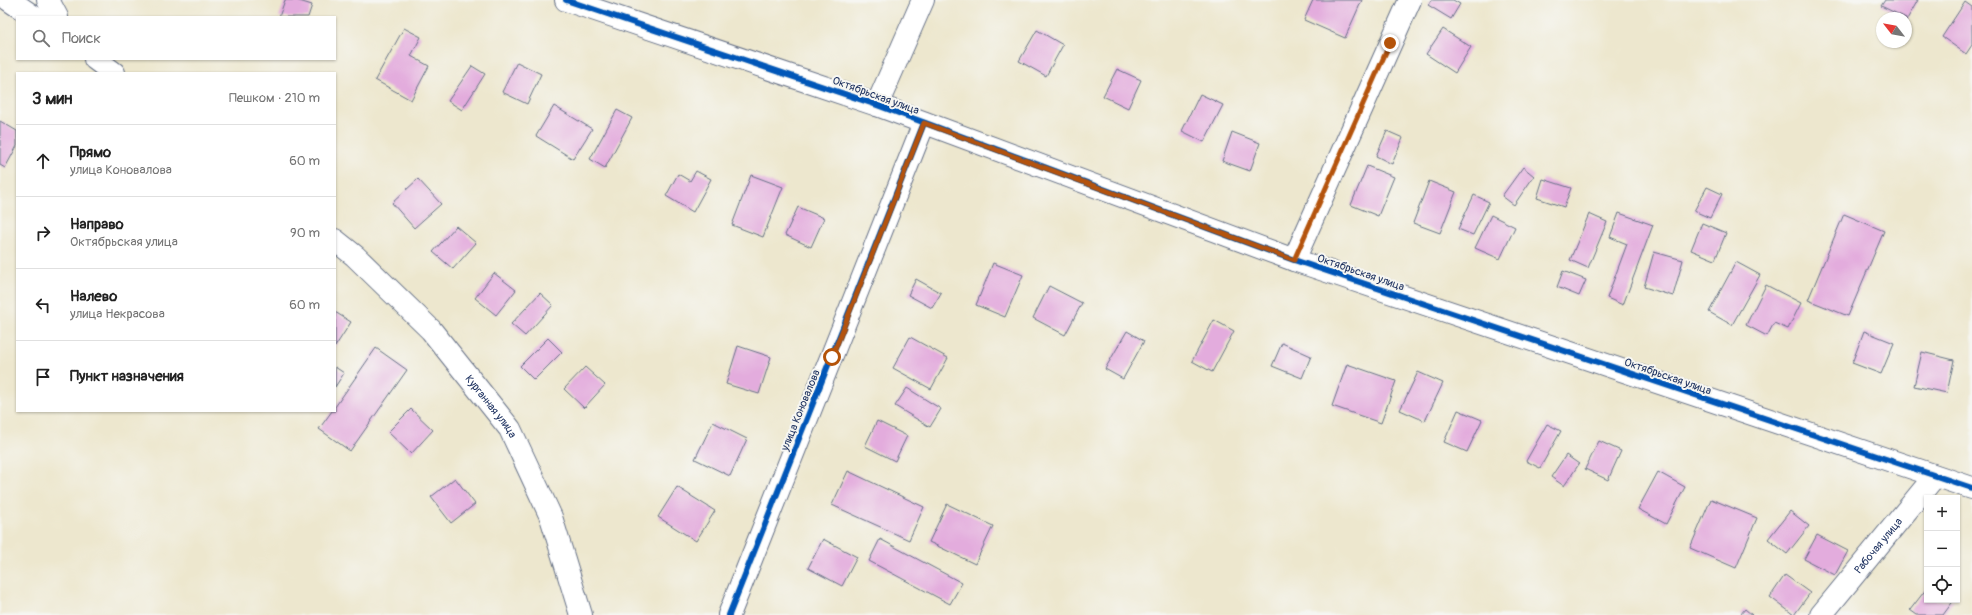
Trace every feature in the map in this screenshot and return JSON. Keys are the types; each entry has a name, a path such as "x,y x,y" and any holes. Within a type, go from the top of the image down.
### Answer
{"street":[{"path":"10,0 33,16"},
{"path":"48,0 56,16"},
{"name":"Октябрьская улица","path":"566,0 877,105 1294,260 1972,488"},
{"path":"877,105 923,0"},
{"path":"1294,260 1410,0"},
{"path":"96,60 113,72"},
{"name":"улица Коновалова","path":"729,615 924,123"},
{"name":"Курганная улица","path":"336,241 355,256 431,330 510,429 551,517 581,615"},
{"name":"Рабочая улица","path":"1821,615 1935,476"}],"building":[{"path":"285,0 296,0 312,5 308,16 279,16"},
{"path":"1313,0 1362,0 1345,38 1304,20"},
{"path":"1431,0 1453,0 1460,4 1451,19 1428,5"},
{"path":"1885,0 1918,0 1911,12 1894,12 1881,6"},
{"path":"1965,2 1972,7 1972,45 1966,54 1942,37"},
{"path":"404,28 421,37 411,56 429,66 411,100 375,80"},
{"path":"1443,29 1471,47 1455,73 1426,54"},
{"path":"1037,30 1063,45 1046,76 1019,61"},
{"path":"517,62 541,74 527,104 502,92"},
{"path":"472,66 485,74 462,110 448,101"},
{"path":"1117,69 1141,80 1128,108 1103,96"},
{"path":"1200,94 1223,105 1204,142 1182,131"},
{"path":"554,106 592,129 573,159 536,136"},
{"path":"617,110 632,118 605,168 590,159"},
{"path":"0,121 16,130 16,148 5,168 0,165"},
{"path":"1387,131 1403,138 1392,164 1376,156"},
{"path":"1232,132 1260,143 1250,171 1222,161"},
{"path":"1367,166 1394,177 1378,216 1351,205"},
{"path":"1523,167 1534,176 1514,205 1502,196"},
{"path":"696,171 711,179 693,212 666,196 678,174 690,181"},
{"path":"751,175 783,187 763,237 732,225"},
{"path":"418,179 441,204 414,228 392,203"},
{"path":"1543,179 1571,188 1564,207 1537,198"},
{"path":"1429,181 1456,192 1440,233 1413,223"},
{"path":"1707,187 1722,194 1710,218 1694,211"},
{"path":"1474,195 1489,202 1473,235 1458,229"},
{"path":"798,207 824,218 811,247 785,235"},
{"path":"1619,213 1653,225 1623,305 1607,298 1627,244 1610,237"},
{"path":"1589,214 1607,222 1588,268 1570,260"},
{"path":"1844,214 1884,231 1848,316 1808,300"},
{"path":"1491,215 1515,227 1500,259 1475,248"},
{"path":"1702,223 1726,233 1715,260 1691,250"},
{"path":"456,226 476,243 453,269 433,252"},
{"path":"1654,252 1683,260 1673,296 1644,287"},
{"path":"1736,262 1760,275 1732,325 1709,312"},
{"path":"993,263 1023,275 1005,317 976,305"},
{"path":"1563,271 1586,280 1579,296 1557,287"},
{"path":"494,273 516,290 496,315 475,298"},
{"path":"916,279 941,293 932,308 908,295"},
{"path":"1766,285 1801,303 1788,329 1774,323 1767,336 1746,325"},
{"path":"1049,286 1082,303 1065,335 1033,318"},
{"path":"540,293 553,305 525,336 511,324"},
{"path":"336,313 351,322 336,345"},
{"path":"1214,320 1234,331 1212,372 1192,361"},
{"path":"1127,331 1144,341 1123,379 1105,369"},
{"path":"1864,331 1894,343 1881,374 1852,363"},
{"path":"910,337 948,358 931,389 893,368"},
{"path":"548,338 562,352 534,380 520,366"},
{"path":"1282,343 1311,356 1302,378 1272,366"},
{"path":"738,346 771,357 759,394 726,384"},
{"path":"376,348 407,370 350,451 319,429 331,412 336,412 336,406"},
{"path":"1922,352 1954,360 1947,393 1914,386"},
{"path":"1347,364 1396,381 1381,423 1332,406"},
{"path":"585,367 605,385 584,408 564,389"},
{"path":"336,368 344,373 336,385"},
{"path":"1418,372 1443,383 1425,421 1400,410"},
{"path":"907,388 941,409 930,427 895,406"},
{"path":"411,409 433,430 411,454 388,432"},
{"path":"1458,410 1482,420 1467,452 1444,442"},
{"path":"877,421 907,436 895,461 865,446"},
{"path":"713,422 747,439 730,476 695,459"},
{"path":"1547,424 1561,431 1540,468 1526,461"},
{"path":"1599,441 1621,451 1608,480 1585,469"},
{"path":"1566,455 1579,464 1564,486 1551,477"},
{"path":"848,471 924,507 909,540 832,505"},
{"path":"1658,472 1685,487 1666,524 1638,509"},
{"path":"455,478 475,504 451,523 431,497"},
{"path":"677,487 715,511 696,541 658,517"},
{"path":"1711,499 1757,518 1736,568 1690,548"},
{"path":"947,504 993,526 975,564 929,542"},
{"path":"1790,511 1809,526 1787,554 1768,539"},
{"path":"1817,535 1848,551 1835,575 1804,559"},
{"path":"823,539 857,557 842,586 808,568"},
{"path":"880,539 962,583 950,604 869,561"},
{"path":"1785,575 1810,593 1794,615 1770,597"},
{"path":"1924,592 1924,603 1952,603 1943,615 1917,615 1910,610"},
{"path":"1745,609 1752,615 1740,615"}],"cycle path":[{"path":"566,0 877,105 1294,260 1972,488"},
{"path":"729,615 924,123"}],"route":[{"path":"832,357 924,123 1294,260 1390,43"}]}
